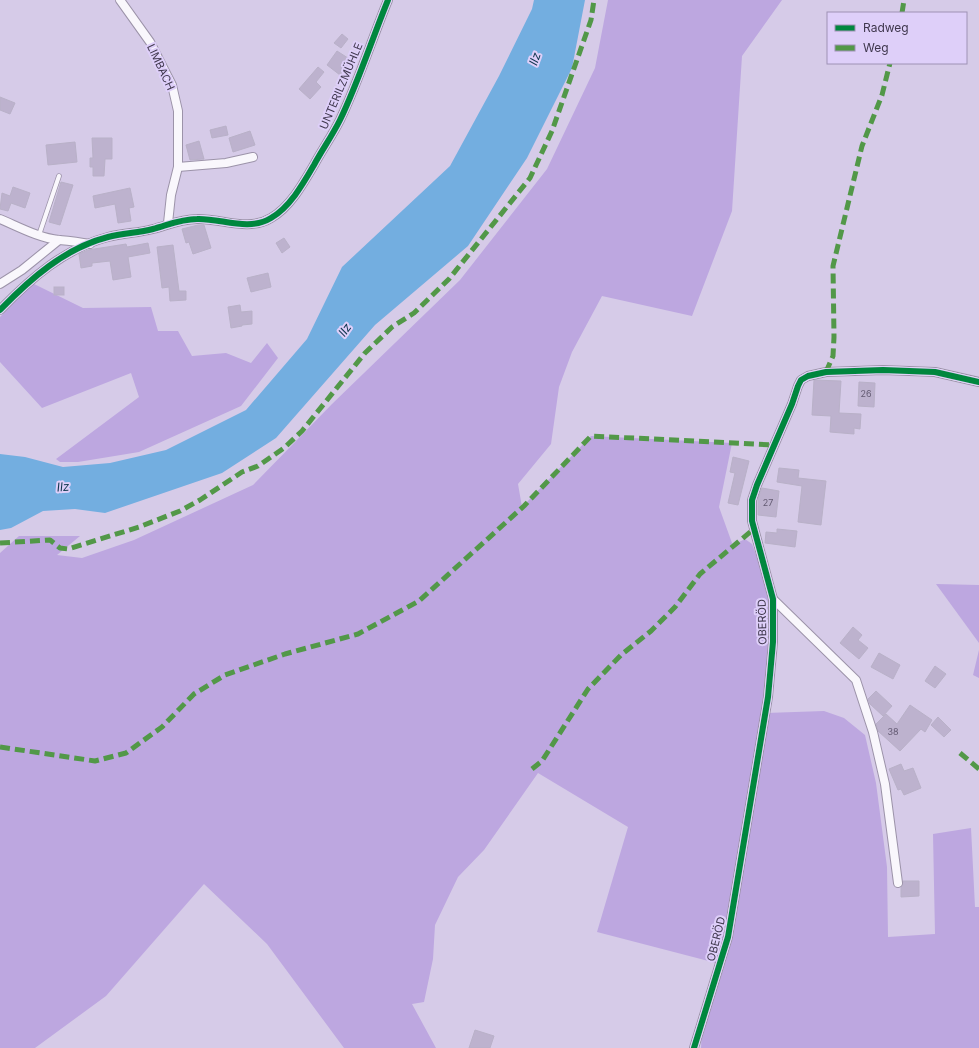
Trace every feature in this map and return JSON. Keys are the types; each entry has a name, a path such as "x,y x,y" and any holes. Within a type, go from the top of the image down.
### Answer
{"street":[{"name":"LIMBACH","path":"120,0 150,42 172,85 178,111 178,167 172,189 168,223"},
{"name":"UNTERILZMÜHLE","path":"0,310 28,282 58,260 108,237 152,230 168,223 196,219 242,224 257,223 270,219 285,208 306,179 340,120 388,0"},
{"path":"178,167 226,163 253,157"},
{"path":"0,219 39,235 59,240 69,240 90,244"},
{"path":"0,284 22,270 59,240"},
{"name":"OBERÖD","path":"694,1048 728,936 768,697 773,642 773,599 752,521 752,500 801,380 808,376 826,372 906,370 935,372 979,382"},
{"name":"OBERÖD","path":"773,599 856,680 873,732 885,784 898,883"}],"lane":[{"path":"39,235 59,176"}],"shaded area":[{"path":"608,0 782,0 742,56 732,211 692,316 602,296 572,352 559,387 551,444 518,484 522,507 591,436 732,443 719,507 732,543 731,546 745,539 752,544 773,599 766,713 824,711 844,718 865,735 876,783 887,867 888,937 935,934 933,834 971,828 975,907 979,907 979,1048 701,1048 702,1025 720,964 597,932 628,827 538,773 484,850 458,877 435,925 433,959 424,1002 412,1004 436,1048 344,1048 267,944 204,884 106,996 35,1048 0,1048 0,553 19,536 80,536 57,555 82,558 134,540 253,485 332,404 460,280 547,169 595,68"},
{"path":"32,283 83,308 151,307 158,331 178,331 192,356 226,353 251,363 267,343 278,358 241,406 139,452 78,462 60,462 56,459 139,397 131,373 42,408 0,362 0,317"},
{"path":"936,584 979,585 979,643"},
{"path":"979,650 979,678 973,675"}],"water":[{"name":"Ilz","path":"534,0 585,0 572,68 527,158 468,246 375,325 276,438 222,473 105,513 75,509 43,511 11,528 0,530 0,454 25,457 63,467 110,463 166,450 246,410 307,339 342,267 450,166 499,76 532,9"}],"building":[{"path":"342,34 348,39 341,48 334,43"},
{"path":"337,51 351,60 340,75 327,65"},
{"path":"318,67 324,72 316,82 321,87 310,99 299,89"},
{"path":"0,97 15,103 10,114 0,110"},
{"path":"226,126 228,135 212,138 210,130"},
{"path":"250,131 255,145 233,152 229,138"},
{"path":"92,138 112,138 112,159 105,159 104,176 93,176 93,167 90,167 90,158 93,158"},
{"path":"199,141 204,159 190,160 186,145"},
{"path":"75,142 77,162 48,165 46,145"},
{"path":"61,182 73,185 60,225 49,222"},
{"path":"13,187 30,193 25,208 11,203 8,211 0,209 2,193 10,196"},
{"path":"130,188 134,207 129,208 131,221 118,223 115,204 95,208 93,196"},
{"path":"204,225 211,248 193,254 189,242 186,243 182,229"},
{"path":"284,238 290,247 282,253 276,243"},
{"path":"148,243 150,253 128,257 131,277 113,280 110,261 92,263 92,266 81,268 79,254 88,250 126,244 127,247"},
{"path":"173,245 179,291 186,291 186,300 170,301 169,287 162,288 157,247"},
{"path":"268,273 271,287 251,292 247,278"},
{"path":"54,287 64,287 64,295 54,295"},
{"path":"240,305 241,312 252,311 252,324 231,328 228,307"},
{"path":"814,380 841,381 839,413 861,414 860,429 854,428 854,434 830,432 831,416 812,415"},
{"path":"859,382 875,383 874,407 858,406"},
{"path":"733,457 749,461 738,505 728,503 735,473 730,472"},
{"path":"779,468 799,470 798,478 826,481 821,525 798,522 802,486 777,482"},
{"path":"762,488 779,491 776,517 758,515 758,498"},
{"path":"777,529 797,531 795,547 765,543 766,532 777,533"},
{"path":"853,627 862,635 858,640 868,648 859,659 840,643"},
{"path":"879,653 900,665 893,679 871,667"},
{"path":"935,666 946,674 935,688 925,681"},
{"path":"876,691 892,706 883,716 870,704 868,699"},
{"path":"910,705 932,720 925,732 921,729 900,751 878,731 876,724 886,714 897,724"},
{"path":"938,717 951,730 944,737 931,725"},
{"path":"901,764 904,771 913,768 921,788 904,795 901,789 898,790 889,769"},
{"path":"903,881 919,881 919,896 901,897"},
{"path":"475,1030 494,1036 490,1048 469,1048"}],"marked path":[{"path":"0,543 50,540 60,548 68,549 139,527 180,511 200,500 242,472 258,466 284,448 302,431 365,353 392,327 414,313 449,279 530,178 552,131 591,20 594,0"},
{"path":"902,12 904,0"},
{"path":"826,372 833,356 833,266 862,146 882,95 890,64"},
{"path":"0,747 95,761 126,753 162,727 194,694 225,675 285,654 358,634 419,601 524,506 591,436 774,445"},
{"path":"532,769 542,761 588,689 621,655 651,631 675,607 700,574 755,528"},
{"path":"960,753 979,769"}],"cycle path":[{"path":"0,310 23,287 49,266 92,242 108,237 148,230 185,220 206,219 253,224 262,222 278,213 301,187 334,132 347,106 388,0"},
{"path":"694,1048 728,937 768,697 773,642 773,599 752,521 752,500 798,386 801,380 808,376 826,372 883,370 935,372 979,382"}]}
